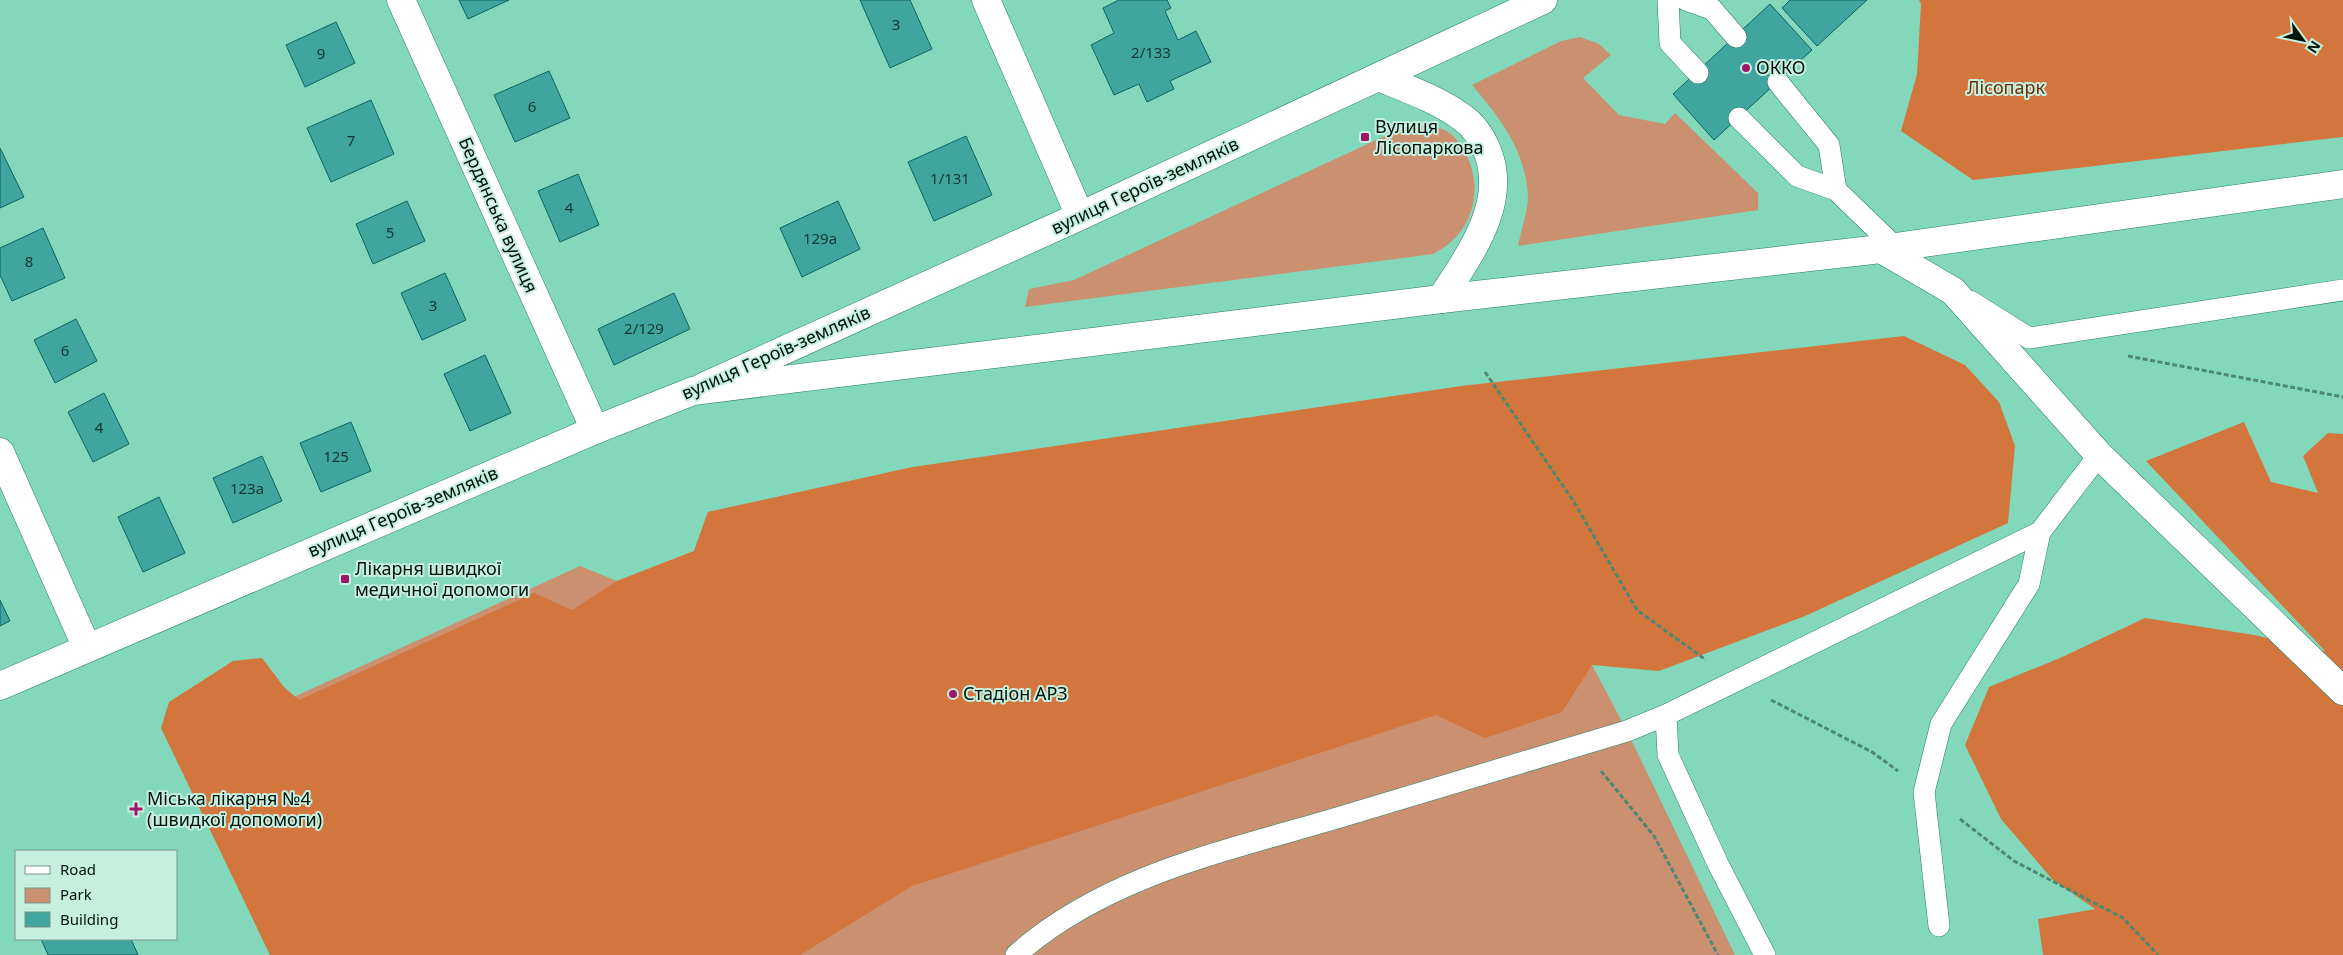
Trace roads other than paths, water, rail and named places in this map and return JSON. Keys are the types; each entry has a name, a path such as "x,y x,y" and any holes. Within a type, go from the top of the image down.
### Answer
{"street":[{"name":"Бердянська вулиця","path":"401,0 595,430"},
{"path":"986,0 1080,216"},
{"name":"вулиця Героїв-земляків","path":"0,686 595,430 693,392 1381,78 1543,0"},
{"path":"1381,78 1433,100 1464,119 1482,139 1492,161 1494,188 1488,214 1477,241 1441,299"},
{"path":"693,392 1441,299 1888,248 2343,184"},
{"path":"1888,248 1953,291 2099,455 2343,691"},
{"path":"0,452 87,648"}],"lane":[{"path":"1668,0 1670,44 1698,73"},
{"path":"1686,0 1712,9 1736,37"},
{"path":"1778,82 1829,145 1836,190"},
{"path":"1739,118 1797,176 1836,190 1888,248"},
{"path":"1953,291 2029,338 2343,290"},
{"path":"1939,926 1924,792 1941,724 2029,584 2040,532 2099,455"},
{"path":"1016,955 1072,913 1123,886 1212,856 1626,731 1666,715 2040,532"},
{"path":"1666,715 1668,755 1718,864 1765,955"}],"place":[{"name":"ОККО","path":"1746,68"},
{"name":"Вулиця Лісопаркова","path":"1365,137"},
{"name":"Лікарня швидкої медичної допомоги","path":"345,579"},
{"name":"Стадіон АРЗ","path":"953,694"},
{"name":"Міська лікарня №4 (швидкої допомоги)","path":"136,809"}],"park label":[{"name":"Лісопарк","path":"2006,88"}]}
